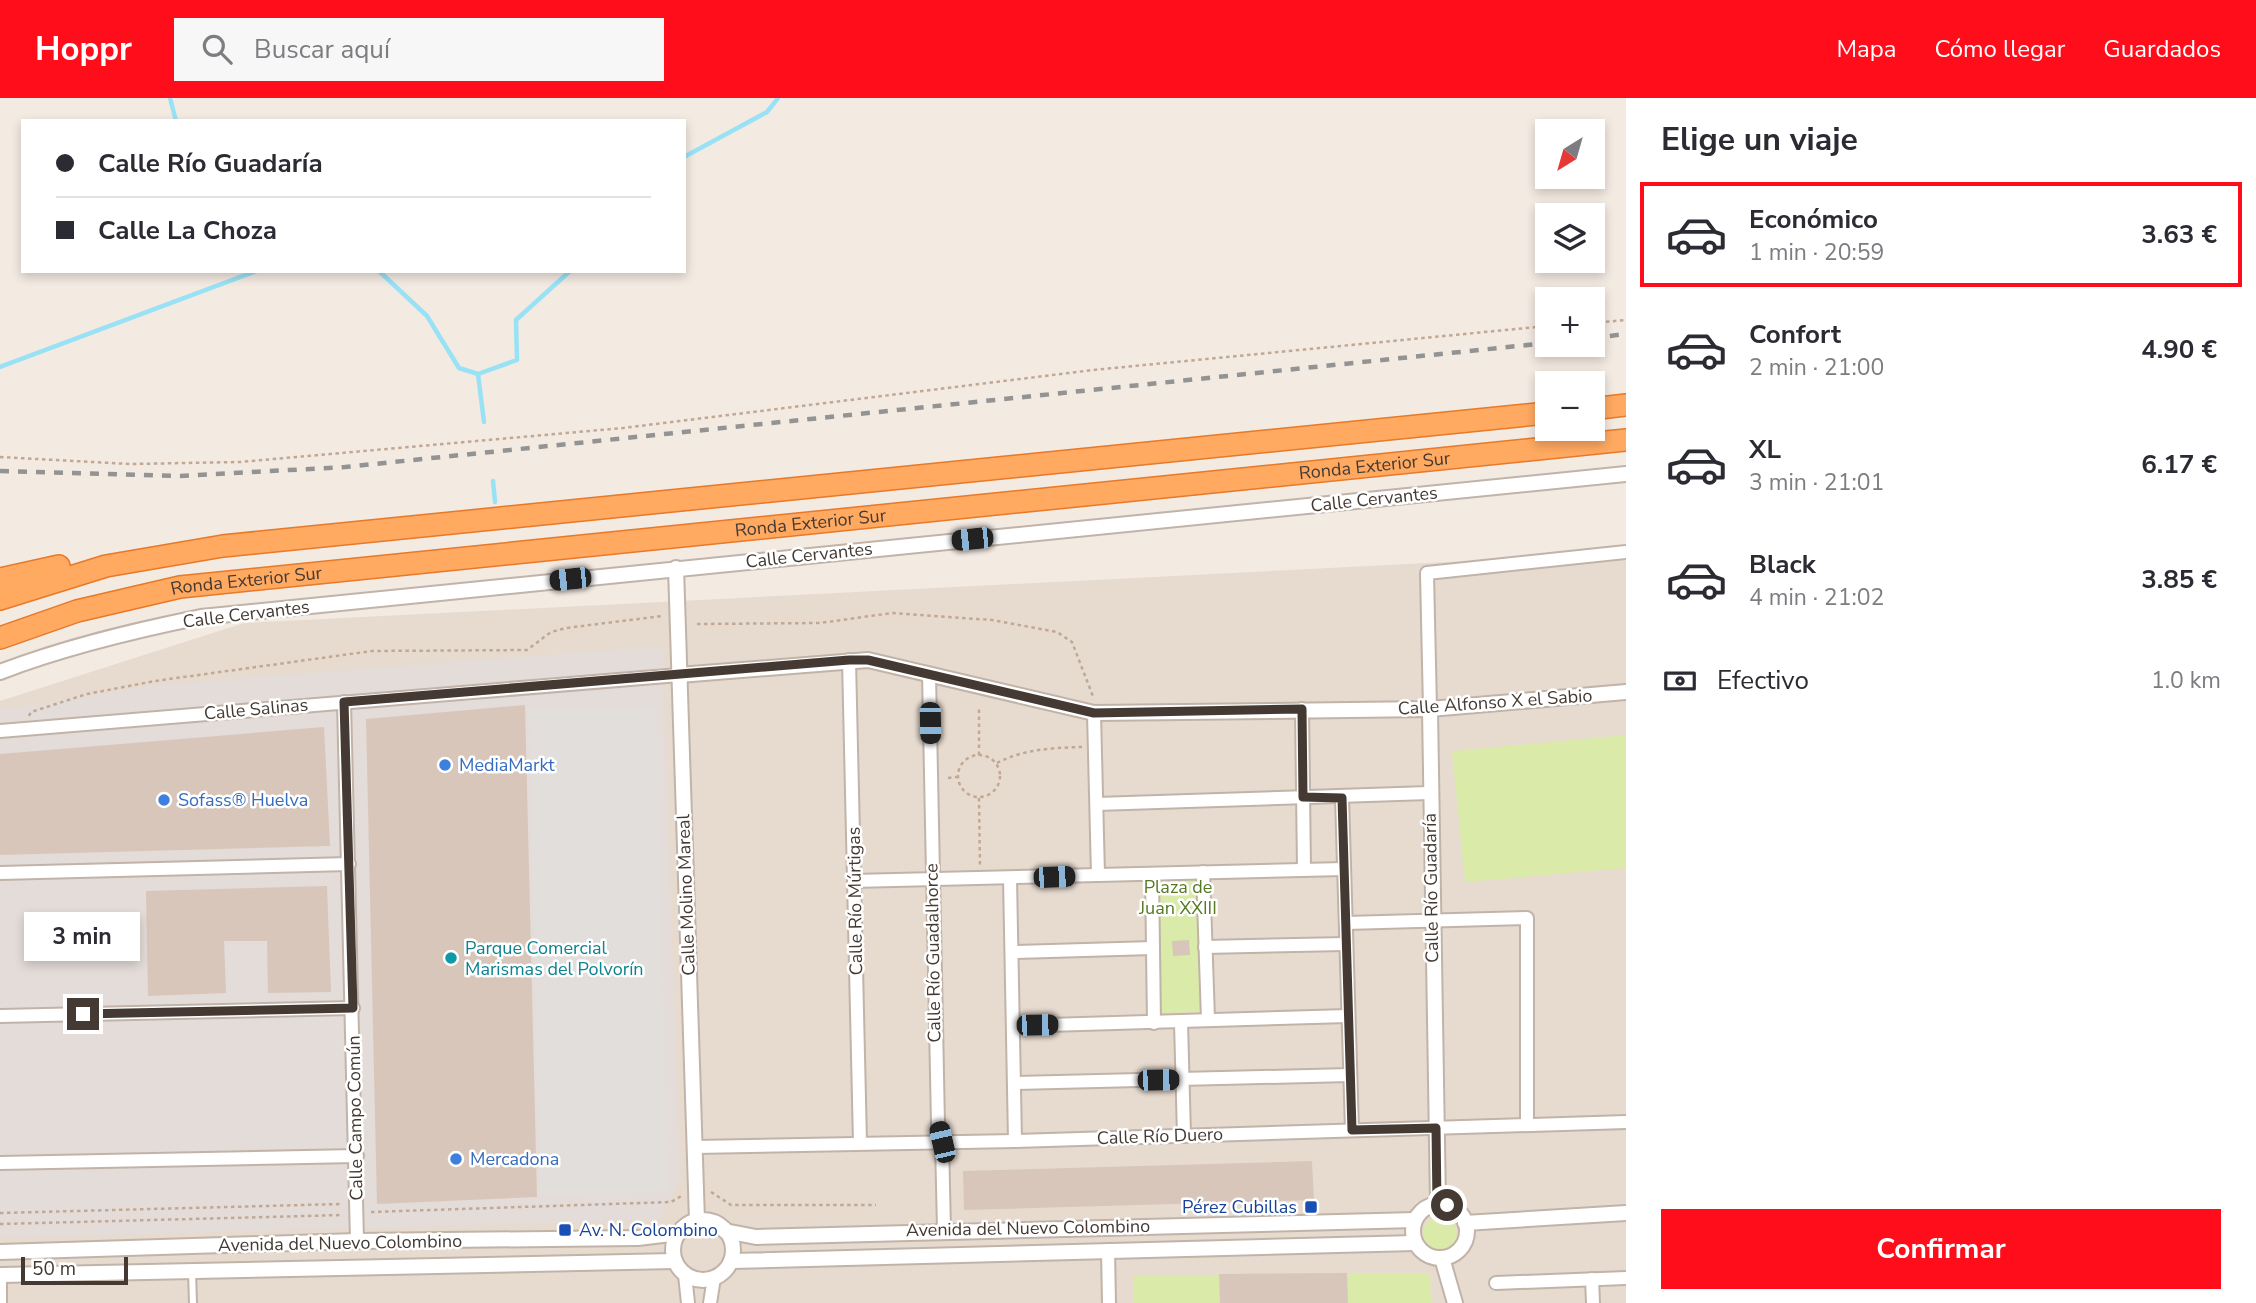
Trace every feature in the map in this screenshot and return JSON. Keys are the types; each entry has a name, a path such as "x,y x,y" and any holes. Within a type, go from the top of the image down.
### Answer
{"highway":[{"path":"1605,407 1626,405"},
{"name":"Ronda Exterior Sur","path":"0,599 106,566 223,546 1535,415"},
{"name":"Ronda Exterior Sur","path":"0,638 77,611 180,587 1626,440"},
{"path":"0,579 61,565 106,566"}],"street":[{"name":"Calle Cervantes","path":"0,672 43,655 118,634 201,617 1626,474"},
{"name":"Calle Río Guadaría","path":"1437,1204 1427,573 1626,552"},
{"name":"Calle Molino Mareal","path":"676,568 697,1221"},
{"name":"Calle Río Múrtigas","path":"849,660 860,1143"},
{"name":"Calle Alfonso X el Sabio","path":"679,675 868,660 1094,706 1430,709 1626,692"},
{"name":"Calle Río Guadalhorce","path":"929,674 931,881 944,1230"},
{"name":"Calle Salinas","path":"0,731 679,675"},
{"name":"Calle Campo Común","path":"344,702 357,1241"},
{"path":"1094,706 1098,875"},
{"path":"1302,709 1304,869"},
{"path":"1097,804 1342,798 1429,793"},
{"path":"1342,798 1352,1130"},
{"path":"0,873 349,864"},
{"path":"854,881 1344,869"},
{"path":"1203,872 1208,1019"},
{"path":"1152,874 1154,1023"},
{"path":"1010,878 1015,1140"},
{"path":"1346,923 1527,918 1527,1125"},
{"path":"1205,947 1346,944"},
{"path":"1012,952 1153,948"},
{"path":"0,1016 353,1008"},
{"path":"1013,1026 1348,1016"},
{"path":"1181,1022 1184,1136"},
{"path":"1014,1083 1350,1075"},
{"name":"Calle Río Duero","path":"694,1147 1184,1136 1626,1122"},
{"path":"0,1163 357,1156"},
{"path":"1437,1204 1455,1208 1465,1223 1464,1241 1451,1255 1442,1258 1431,1256 1415,1243 1415,1220 1420,1212 1437,1204"},
{"path":"1465,1223 1626,1213"},
{"name":"Avenida del Nuevo Colombino","path":"725,1231 756,1237 944,1230 1415,1220"},
{"path":"685,1275 704,1280 714,1278 721,1274 731,1261 732,1245 725,1231 712,1222 697,1221 679,1233 674,1241 675,1261 685,1275 688,1303"},
{"name":"Avenida del Nuevo Colombino","path":"0,1252 357,1241 638,1238 679,1233"},
{"name":"Avenida del Nuevo Colombino","path":"731,1261 1415,1243"},
{"path":"1108,1250 1109,1303"},
{"path":"1442,1258 1455,1303"},
{"name":"Avenida del Nuevo Colombino","path":"0,1275 675,1261"},
{"path":"0,1275 0,1303"},
{"path":"710,1303 714,1278"},
{"path":"1496,1283 1626,1278"},
{"path":"1592,1279 1593,1303"}],"lane":[{"path":"192,1269 193,1303"}],"path":[{"path":"1605,322 1626,320"},
{"path":"0,457 130,464 240,462 622,428 1093,370 1535,327"},
{"path":"697,624 820,623 892,613 992,620 1044,629 1057,632 1072,642 1094,706"},
{"path":"28,719 31,712 87,694 155,681 372,652 527,650 551,632 566,628 662,616"},
{"path":"979,706 979,755"},
{"path":"996,764 1011,755 1046,748 1086,747"},
{"path":"979,755 996,764 999,783 992,794 979,798 962,789 957,777 966,759 979,755"},
{"path":"948,778 957,777"},
{"path":"979,798 980,867"},
{"path":"0,1224 671,1202 682,1195 713,1191 732,1205 876,1205"},
{"path":"0,1213 341,1204"}],"shaded area":[{"path":"1626,553 1626,1303 0,1303 0,701 244,623"},
{"path":"662,646 680,1179 659,1220 0,1238 0,710 155,685"},
{"path":"656,706 667,1192 540,1195 529,709"}],"green space":[{"path":"1626,735 1626,868 1465,882 1452,751"},
{"name":"Plaza de Juan XXIII","path":"1158,877 1197,877 1200,1012 1162,1013"},
{"path":"1440,1217 1452,1222 1457,1234 1452,1246 1440,1251 1428,1246 1423,1234 1428,1222"},
{"path":"1430,1273 1431,1303 1133,1303 1133,1276"}],"building":[{"name":"Parque Comercial Marismas del Polvorín","path":"525,705 537,1197 377,1204 366,719"},
{"name":"Sofass® Huelva","path":"324,727 330,846 0,855 0,754"},
{"path":"327,886 331,992 268,993 267,941 224,941 226,993 148,996 146,891"},
{"path":"1189,940 1190,955 1173,956 1172,941"},
{"path":"1312,1161 1314,1200 964,1210 963,1171"},
{"path":"1347,1273 1348,1303 1220,1303 1219,1274"}],"waterway":[{"path":"170,98 175,119"},
{"path":"686,156 767,112 778,98"},
{"path":"0,367 251,273"},
{"path":"381,273 427,316 459,368 478,374 517,360 516,320 568,273"},
{"path":"478,374 484,422"},
{"path":"493,481 495,502"}],"railway":[{"path":"1605,336 1626,334"},
{"path":"0,471 180,476 345,467 1535,344"}],"place":[{"name":"MediaMarkt","path":"445,765"},
{"name":"Sofass® Huelva","path":"164,800"},
{"name":"Parque Comercial Marismas del Polvorín","path":"451,958"},
{"name":"Mercadona","path":"456,1159"},
{"name":"Pérez Cubillas","path":"1311,1207"},
{"name":"Av. N. Colombino","path":"565,1230"}],"route":[{"path":"83,1014 353,1008 344,702 868,660 1094,713 1302,709 1303,797 1342,798 1352,1130 1436,1128 1437,1204 1447,1205"}]}
